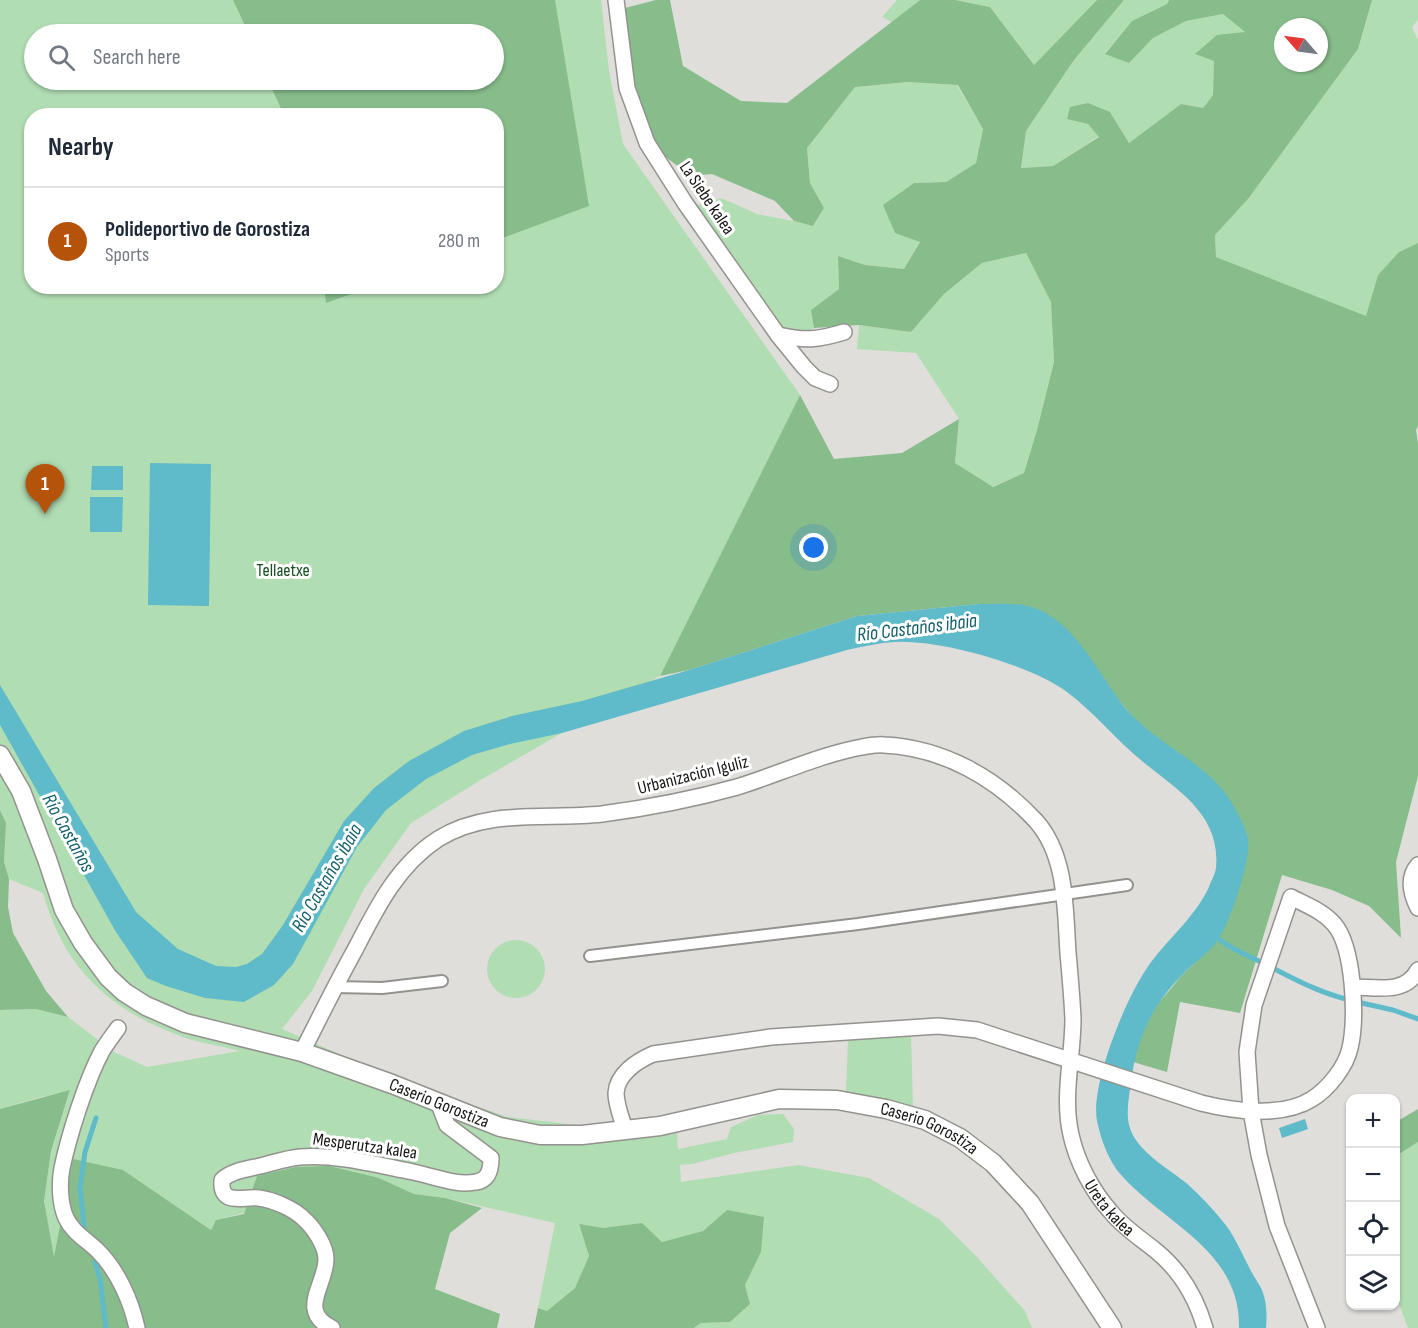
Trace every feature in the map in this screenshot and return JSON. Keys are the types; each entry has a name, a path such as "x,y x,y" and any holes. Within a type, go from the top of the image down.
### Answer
{"street":[{"name":"La Siebe kalea","path":"616,0 627,88 647,142 685,203 778,335 815,378 830,384"},
{"path":"778,335 802,340 826,338 844,332"},
{"name":"Urbanización Iguliz","path":"302,1052 393,882 411,860 437,840 455,830 495,819 560,817 644,808 736,787 837,752 880,744 926,751 968,767 995,783 1040,826 1058,860 1064,894 1073,1020 1068,1061"},
{"name":"Caserio Gorostiza","path":"0,755 21,791 64,910 83,943 108,977 124,992 146,1006 185,1023 302,1052 500,1127 540,1135 582,1136 660,1126 779,1099 837,1100 925,1120 960,1138 993,1163 1013,1184 1030,1203 1112,1328"},
{"path":"1418,865 1413,871 1411,893 1418,908"},
{"path":"591,956 858,924 1127,885"},
{"path":"625,1130 616,1093 619,1081 639,1061 653,1054 771,1037 939,1026 977,1030 1183,1098 1224,1108 1251,1111 1292,1108 1312,1099 1340,1071 1350,1050 1353,987 1346,950 1335,925 1322,914 1291,897 1254,1005 1247,1052 1251,1111 1259,1155 1277,1226 1317,1328"},
{"path":"1353,987 1400,988 1414,979 1418,970"},
{"path":"335,987 382,988 442,981"},
{"path":"118,1028 103,1050 93,1072 62,1170 61,1191 66,1218 77,1234 98,1251 112,1269 133,1309 137,1328"},
{"name":"Ureta kalea","path":"1068,1061 1070,1134 1082,1167 1096,1193 1112,1214 1176,1270 1193,1295 1205,1328"},
{"name":"Mesperutza kalea","path":"332,1328 317,1317 314,1306 326,1259 320,1240 304,1219 283,1206 259,1198 236,1200 226,1195 221,1188 222,1180 226,1175 242,1170 299,1157 330,1158 370,1164 459,1183 478,1182 486,1178 491,1169 491,1158 447,1125 438,1102"}],"green space":[{"name":"Tellaetxe","path":"0,0 601,0 609,71 623,144 800,395 660,676 411,823 364,889 312,991 282,1029 397,1079 508,1117 585,1126 676,1115 678,1149 727,1139 731,1127 758,1115 783,1114 794,1129 793,1142 680,1165 681,1182 798,1165 869,1178 939,1219 1025,1311 1032,1328 694,1328 701,1323 730,1322 750,1304 745,1285 761,1252 727,1210 703,1231 662,1242 642,1224 603,1228 579,1225 589,1256 575,1288 547,1311 538,1308 555,1223 445,1198 414,1194 379,1178 216,1220 211,1230 123,1170 54,1259 44,1201 51,1151 70,1091 0,1109 0,1010 36,1009 68,1017 114,1052 147,1067 239,1051 189,1039 162,1029 115,1002 96,986 64,945 52,921 43,893 9,879 4,862 6,823 0,810"},
{"path":"233,0 555,0 589,206 504,237 504,108 281,108 273,90 504,90 504,24 244,24"},
{"path":"656,0 670,0 683,66 741,101 787,103 920,0 955,0 990,7 1034,65 1097,0 1124,0 1074,60 1026,131 1021,168 1053,166 1099,137 1088,124 1067,119 1070,107 1088,103 1110,112 1129,143 1181,104 1203,108 1213,95 1214,61 1195,54 1217,35 1245,32 1223,14 1186,21 1153,38 1129,63 1105,54 1132,21 1167,4 1169,0 1372,0 1358,49 1248,199 1215,235 1216,257 1366,316 1378,275 1399,252 1418,243 1418,426 1416,430 1418,444 1418,776 1396,862 1401,938 1369,906 1332,890 1282,875 1240,1013 1180,1002 1167,1072 1133,1062 1142,1032 1157,1005 1197,961 1234,903 1243,872 1248,842 1214,781 1134,718 1116,697 1081,647 979,604 857,616 689,670 660,676 800,395 834,459 902,453 959,419 955,463 993,487 1024,473 1054,362 1051,302 1026,253 982,263 944,294 911,332 859,325 814,328 811,310 839,289 838,256 865,265 904,269 920,242 895,233 883,205 914,183 946,182 976,163 983,129 958,85 908,82 855,87 807,148 810,183 824,208 813,226 794,221 775,201 712,174 691,176 647,143 627,88 617,10"},
{"path":"897,0 920,0 892,22 882,17"},
{"path":"955,0 1097,0 1034,65 990,7"},
{"path":"1124,0 1169,0 1167,4 1132,21 1105,53 1129,63 1153,38 1186,21 1223,14 1246,32 1196,54 1214,61 1213,95 1203,108 1181,104 1129,143 1110,112 1068,119 1088,124 1099,136 1053,166 1021,168 1026,131 1074,60"},
{"path":"1372,0 1418,0 1418,20 1412,27 1418,40 1418,243 1399,252 1378,275 1366,317 1216,257 1215,235 1248,199 1358,49"},
{"path":"908,82 957,85 983,129 976,163 946,182 914,183 920,241 904,269 865,265 838,256 839,289 811,310 814,328 802,334 781,327 695,206 721,198 757,214 814,225 824,208 810,183 807,148 855,87"},
{"path":"1026,253 1051,302 1054,362 1024,473 992,487 955,463 959,419 916,353 857,349 859,325 911,332 944,294 982,263"},
{"path":"325,294 351,294 326,303"},
{"path":"0,810 6,823 4,862 9,879 8,907 13,933 46,991 68,1017 36,1009 0,1010"},
{"path":"516,940 527,942 537,948 543,958 545,969 543,980 537,990 527,996 516,998 505,996 495,990 489,980 487,969 489,958 495,948 505,942"},
{"path":"911,1033 913,1107 846,1092 848,1038"},
{"path":"70,1090 51,1151 44,1201 54,1257 73,1159 123,1170 211,1230 216,1220 244,1214 257,1176 296,1167 329,1166 379,1178 414,1194 445,1198 482,1208 450,1233 435,1289 500,1314 497,1328 0,1328 0,1109"},
{"path":"1418,1109 1418,1142 1400,1153 1400,1148 1400,1120"},
{"path":"1418,1142 1418,1328 1408,1328 1400,1307 1400,1153"},
{"path":"727,1210 764,1217 761,1252 745,1285 750,1304 730,1322 701,1323 694,1328 534,1328 538,1308 547,1311 575,1288 589,1256 579,1224 603,1228 642,1223 662,1242 703,1231"}],"water":[{"path":"150,463 211,464 209,606 148,605"},
{"path":"92,466 123,466 123,490 91,490"},
{"path":"90,497 123,497 122,532 90,532"},
{"path":"979,604 1022,605 1040,610 1056,620 1070,632 1139,723 1211,777 1223,790 1244,827 1248,840 1246,863 1243,878 1226,924 1215,944 1173,985 1147,1023 1133,1067 1128,1115 1132,1134 1144,1150 1191,1187 1230,1231 1262,1290 1265,1299 1266,1328 1239,1328 1236,1301 1228,1279 1197,1241 1122,1176 1106,1150 1097,1121 1096,1105 1104,1065 1129,999 1147,968 1203,899 1214,876 1216,849 1211,833 1204,818 1182,793 1132,753 1077,700 1052,682 1013,665 968,651 925,643 892,642 847,650 562,733 472,755 426,779 386,810 357,847 293,964 274,985 244,1002 205,998 147,978 116,932 0,725 0,685 136,912 178,949 216,966 236,967 247,964 262,954 283,925 344,821 374,788 409,761 464,731 512,716 582,701 689,670 857,616"},
{"path":"1305,1119 1308,1129 1282,1138 1279,1128"}],"waterway":[{"path":"1214,935 1236,950 1304,984 1350,1000"},
{"path":"1357,1002 1393,1010 1418,1019"},
{"path":"84,1226 80,1188 85,1152 96,1118"},
{"path":"95,1262 100,1279 106,1328"}],"place":[{"name":"Polideportivo de Gorostiza","path":"45,514"}],"water label":[{"name":"Río Castaños ibaia","path":"917,628"},
{"name":"Río Castaños","path":"68,833"},
{"name":"Río Castaños ibaia","path":"327,878"}]}
